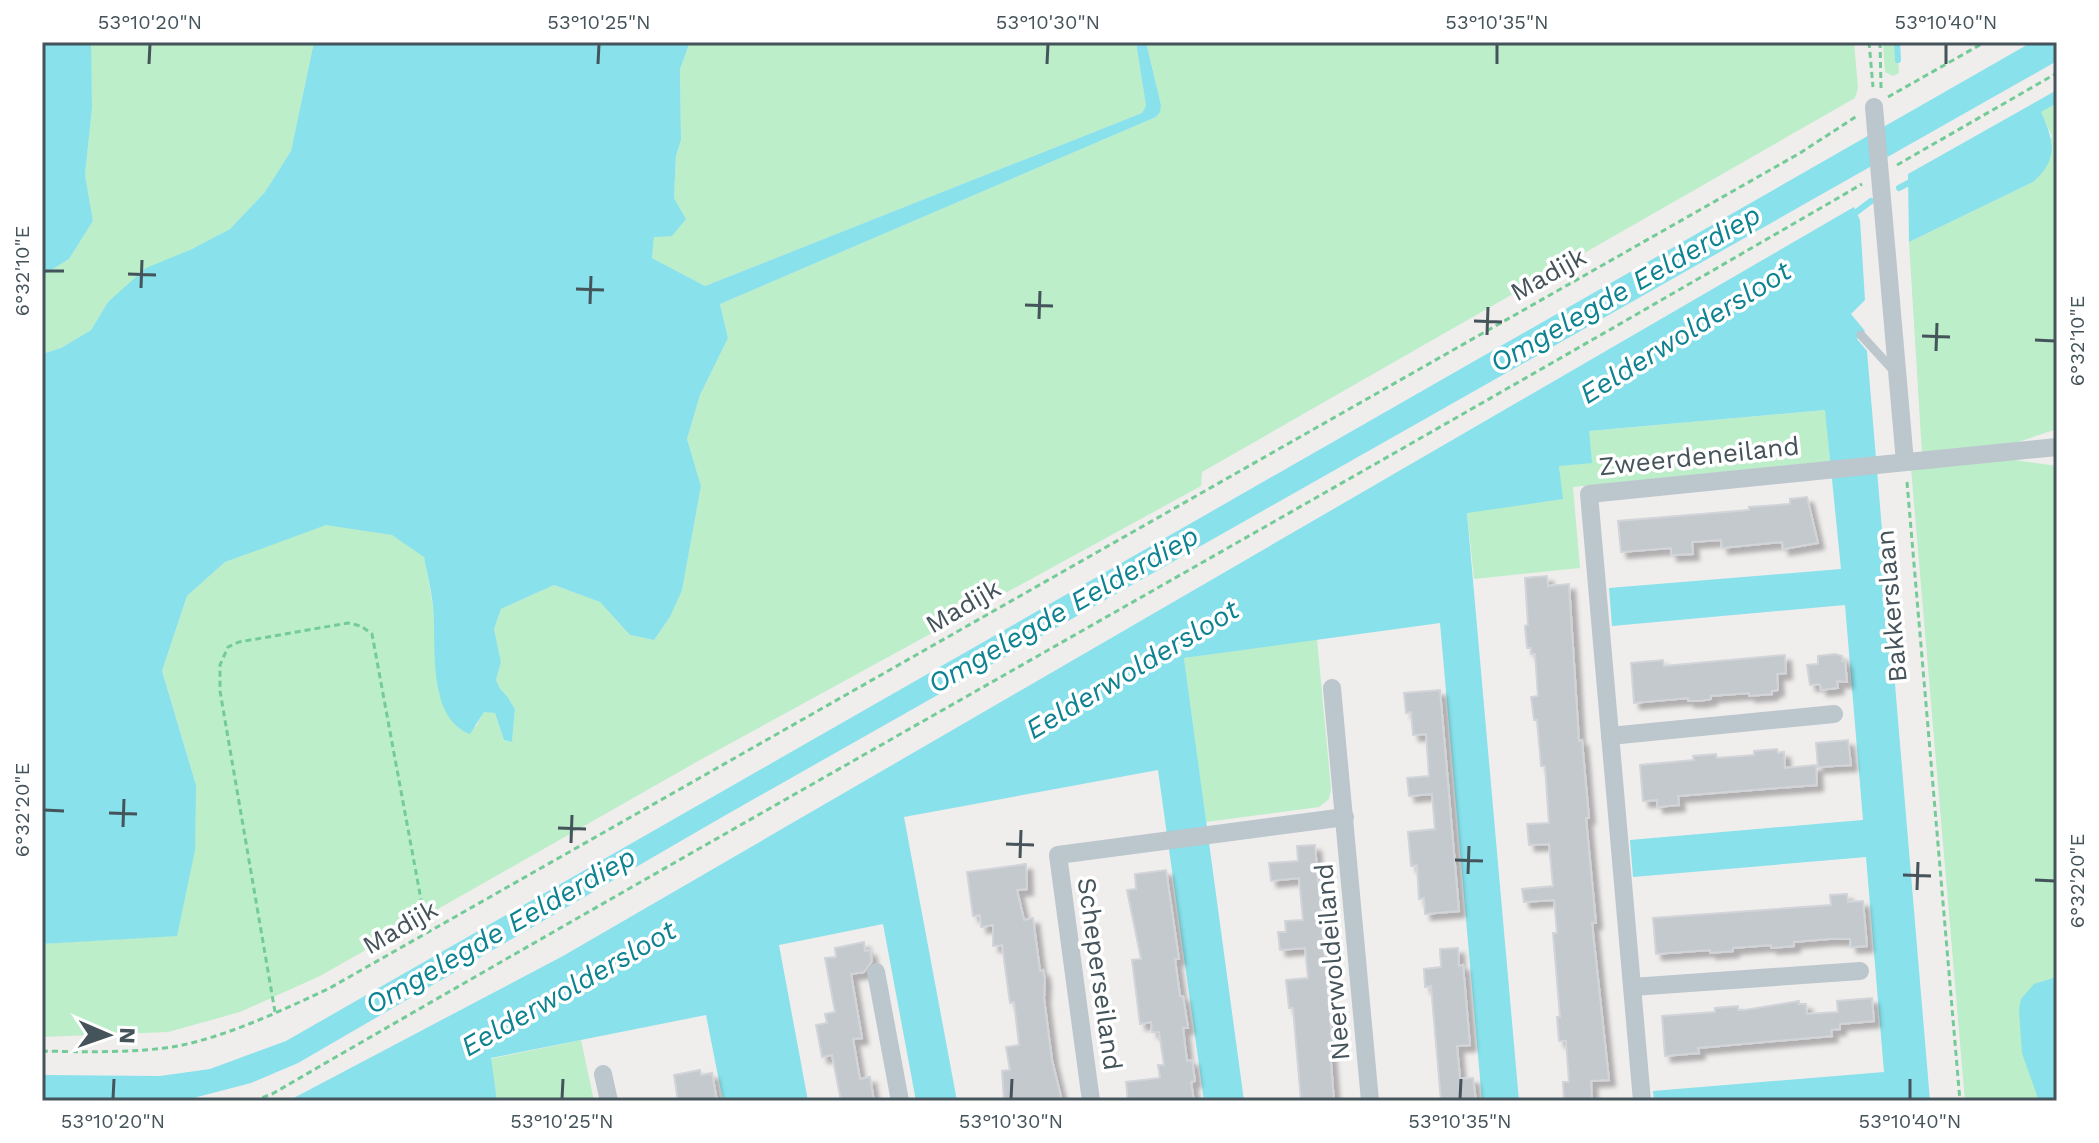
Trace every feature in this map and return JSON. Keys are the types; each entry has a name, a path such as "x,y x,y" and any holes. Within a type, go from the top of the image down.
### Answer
{"street":[{"path":"1878,111 1905,462"},
{"name":"Zweerdeneiland","path":"1642,1101 1589,494 2057,447"},
{"name":"Neerwoldeiland","path":"1332,688 1370,1101"},
{"path":"1610,736 1834,714"},
{"name":"Scheperseiland","path":"1091,1101 1058,855 1345,817"},
{"path":"1632,987 1860,971"},
{"path":"876,972 900,1101"},
{"path":"603,1074 609,1101"}],"lane":[{"path":"1861,335 1898,376"}],"path":[{"path":"1869,42 1878,111"},
{"path":"1878,111 1880,42"},
{"name":"Madijk","path":"42,1051 86,1052 177,1046 258,1022 328,989 1800,153 1850,119 1878,111 1985,42"},
{"path":"253,1101 272,1094 634,885 1484,404 1882,169 2057,73"},
{"name":"Bakkerslaan","path":"1905,462 1960,1101"},
{"path":"276,1013 220,691 220,665 228,647 239,642 348,623 361,626 372,634 427,932"}],"green space":[{"path":"90,42 314,42 291,151 265,192 230,229 190,250 108,302 91,330 61,348 42,354 42,276 69,259 93,221 85,175 92,108"},
{"path":"690,42 1136,42 1146,106 1142,113 705,286 652,258 654,237 686,219 674,198 676,156 681,140 680,69"},
{"path":"1146,42 1854,42 1858,88 1855,98 1202,472 1201,486 700,760 320,976 240,1012 168,1032 42,1037 42,944 177,935 196,785 162,671 187,596 225,562 326,524 392,535 424,556 433,607 439,694 476,727 484,711 495,713 504,740 512,742 515,709 499,689 496,680 501,662 494,629 501,609 554,585 600,602 630,635 654,640 670,617 682,589 701,486 687,439 700,395 728,338 720,304 1156,117 1161,105"},
{"path":"1883,42 1897,42 1899,73 1893,76 1885,72"},
{"path":"2057,103 2057,429 2006,446 1922,454 1909,242 2033,182 2052,136 2040,112"},
{"path":"1826,410 1830,461 1573,487 1580,568 1474,579 1467,512 1562,499 1559,466 1589,431"},
{"path":"2007,459 2057,466 2057,1101 1965,1101 1911,468"},
{"path":"1317,639 1331,789 1329,799 1319,807 1206,822 1184,658"},
{"path":"581,1040 594,1101 497,1101 490,1059"}],"water":[{"path":"42,42 90,42 91,45 92,108 85,175 93,221 69,259 42,276"},
{"path":"314,42 690,42 680,69 681,140 676,156 674,198 686,219 672,236 654,237 652,258 705,286 1142,113 1146,106 1136,42 1146,42 1161,105 1156,117 720,304 728,338 700,395 687,439 701,486 682,590 670,617 654,640 630,635 600,602 554,585 501,609 494,629 501,662 496,680 515,709 512,742 504,740 495,713 484,712 470,734 456,725 446,712 436,678 433,606 424,557 392,535 326,525 225,562 187,596 162,671 196,785 195,850 177,936 42,944 42,354 61,348 91,330 108,302 146,268 230,229 265,192 291,151"},
{"name":"Omgelegde Eelderdiep","path":"2032,42 2057,42 2057,61 724,816 298,1063 251,1083 182,1101 42,1100 42,1075 160,1076 210,1069 286,1041"},
{"path":"2057,90 2057,103 2041,112 2052,149 2041,174 2033,182 1909,242 1908,174"},
{"path":"1854,207 1860,220 1865,300 1851,314 1865,331 1857,339 1867,351 1930,1101 1654,1101 1653,1091 1884,1072 1866,857 1633,877 1630,840 1863,820 1845,605 1612,626 1609,588 1841,569 1825,410 1589,431 1592,463 1559,466 1563,499 1467,513 1519,1101 1482,1101 1440,623 1184,658 1244,1101 1204,1101 1158,770 904,817 957,1101 916,1101 883,924 779,945 808,1101 723,1101 706,1015 491,1058 497,1101 288,1101 563,956"},
{"path":"2057,977 2057,1101 2039,1101 2022,1053 2019,1010 2021,999 2034,984"}],"building":[{"path":"1807,497 1818,543 1783,549 1782,542 1722,548 1721,540 1692,542 1693,554 1671,555 1671,548 1621,552 1618,521 1749,510 1749,507 1790,504 1790,499"},
{"path":"1547,576 1548,586 1569,584 1579,741 1582,740 1589,818 1586,818 1596,923 1592,923 1609,1080 1591,1081 1592,1101 1564,1101 1563,1082 1569,1082 1566,1041 1559,1041 1557,1017 1560,1017 1553,933 1557,933 1554,900 1524,902 1522,889 1553,886 1549,844 1529,845 1527,824 1549,823 1545,766 1541,766 1537,720 1534,720 1531,697 1538,696 1535,654 1527,648 1525,626 1528,625 1525,578"},
{"path":"1835,654 1845,661 1847,682 1837,681 1838,688 1821,690 1820,684 1810,685 1807,665 1818,664 1818,656"},
{"path":"1785,655 1786,673 1777,674 1778,690 1772,691 1772,694 1749,696 1749,693 1711,696 1711,699 1700,701 1688,701 1688,698 1634,703 1631,663 1663,660 1664,666"},
{"path":"1440,690 1459,911 1425,914 1424,898 1419,899 1417,865 1411,866 1408,832 1435,829 1432,794 1409,796 1407,778 1429,776 1426,734 1413,735 1411,712 1406,713 1404,693"},
{"path":"1848,740 1851,765 1818,767 1816,743"},
{"path":"1777,749 1778,753 1784,752 1785,768 1816,765 1817,785 1678,796 1679,805 1657,807 1657,800 1643,801 1640,765 1694,760 1693,756 1754,755 1754,751"},
{"path":"1315,845 1333,1050 1330,1050 1334,1101 1301,1101 1293,1008 1289,1008 1286,980 1308,978 1305,948 1280,950 1278,932 1286,932 1285,921 1303,920 1299,878 1271,881 1269,863 1298,861 1297,846"},
{"path":"1026,864 1027,889 1017,890 1024,920 1033,918 1040,971 1043,970 1045,980 1044,998 1052,1060 1062,1101 1004,1101 1002,1071 1010,1070 1006,1047 1019,1045 1014,1002 1010,1003 1002,945 993,946 993,925 981,927 980,915 973,916 967,872"},
{"path":"1166,870 1179,959 1175,959 1180,996 1183,996 1188,1028 1183,1028 1187,1061 1192,1060 1195,1081 1191,1082 1194,1101 1128,1101 1126,1082 1160,1078 1158,1065 1164,1065 1159,1032 1152,1032 1151,1022 1140,1024 1132,960 1141,959 1127,890 1136,889 1135,874"},
{"path":"1847,894 1848,902 1863,901 1867,946 1851,947 1850,939 1829,939 1794,942 1794,946 1783,947 1771,948 1771,945 1710,953 1710,950 1656,954 1653,918 1831,905 1830,895"},
{"path":"864,942 865,951 870,950 872,961 864,972 851,974 862,1038 853,1039 860,1079 870,1077 874,1101 841,1101 832,1055 822,1057 816,1025 827,1023 825,1014 835,1012 825,958 836,957 835,948"},
{"path":"1458,948 1459,966 1463,965 1470,1045 1457,1046 1460,1079 1473,1078 1476,1101 1441,1101 1431,986 1425,987 1424,969 1441,967 1440,949"},
{"path":"1872,998 1874,1021 1840,1024 1840,1029 1831,1030 1832,1036 1698,1048 1699,1053 1665,1056 1662,1016 1715,1012 1715,1008 1738,1006 1738,1010 1745,1010 1799,1001 1799,1004 1806,1004 1807,1014 1838,1012 1837,1001"},
{"path":"700,1070 701,1075 712,1073 717,1101 678,1101 674,1075"}],"waterway":[{"path":"1897,42 1898,60"},
{"name":"Eelderwoldersloot","path":"1899,188 1914,180"},
{"name":"Eelderwoldersloot","path":"1850,217 1871,201"}]}
